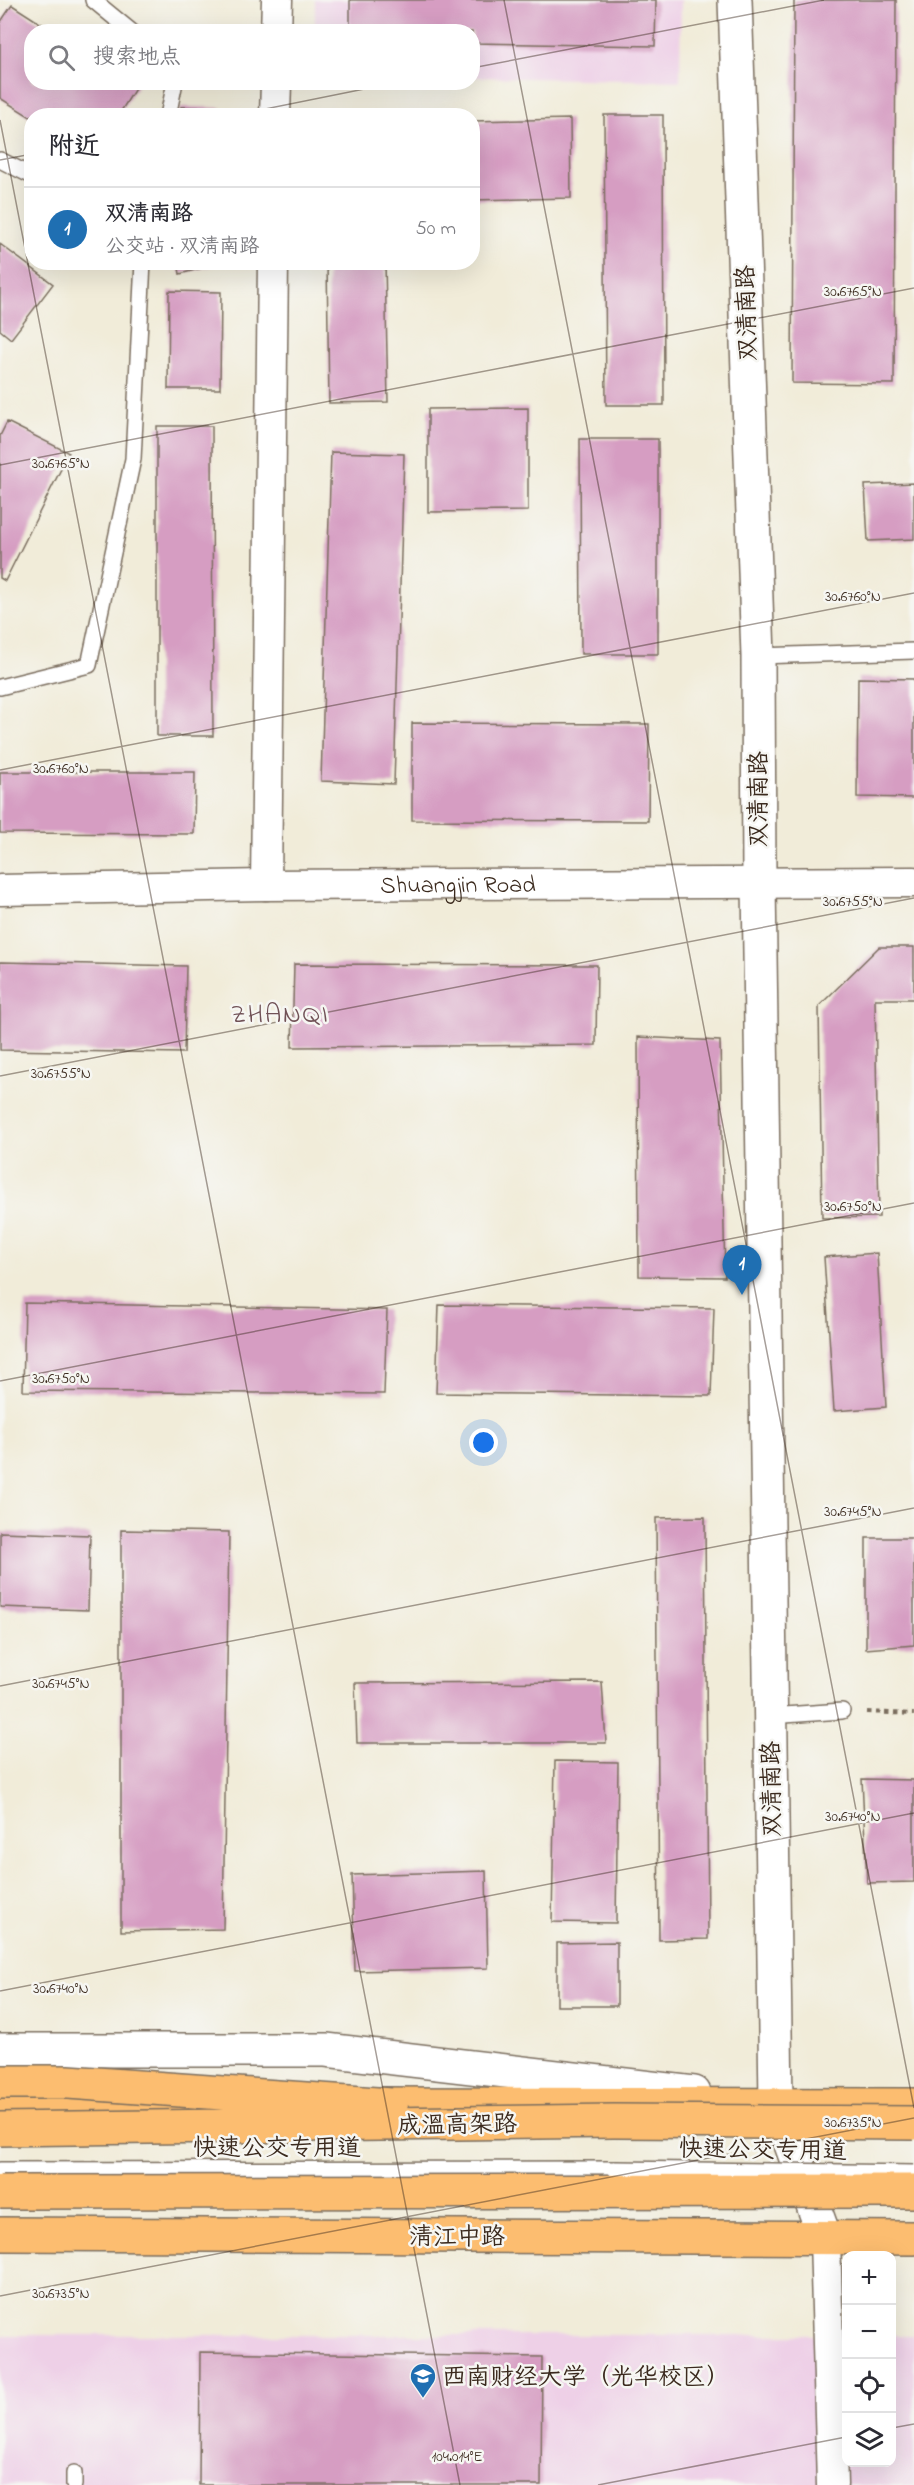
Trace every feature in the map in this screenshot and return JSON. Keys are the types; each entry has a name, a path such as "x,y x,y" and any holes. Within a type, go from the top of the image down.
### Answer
{"main road":[{"path":"0,2082 68,2082 614,2121"},
{"path":"0,2105 776,2103 914,2105"},
{"name":"成温高架路","path":"0,2129 614,2121 914,2123"},
{"path":"0,2192 914,2191"},
{"name":"清江中路","path":"0,2234 914,2238"}],"street":[{"path":"276,24 277,0"},
{"name":"双清南路","path":"735,0 758,656 759,882 776,2103 825,2238"},
{"path":"275,108 276,90"},
{"path":"266,885 273,270"},
{"name":"Shuangjin Road","path":"0,890 266,885 914,882"},
{"path":"0,2050 326,2050 776,2103"},
{"path":"825,2238 832,2485"}],"lane":[{"path":"93,0 98,1 123,24"},
{"path":"170,108 173,90"},
{"path":"0,160 24,172"},
{"path":"0,687 89,665 134,459 143,270"},
{"path":"758,656 914,651"},
{"path":"770,1716 842,1711"},
{"name":"快速公交专用道","path":"0,2170 615,2169 914,2173"}],"path":[{"path":"842,1711 914,1714"}],"shaded area":[{"path":"315,0 681,0 680,81 480,77 480,24 315,24"},
{"name":"西南财经大学（光华校区）","path":"0,2335 842,2335 842,2467 896,2467 896,2335 914,2335 914,2485 0,2485"}],"building":[{"path":"350,0 656,0 655,46 480,43 480,24 350,24"},
{"path":"794,0 896,0 894,384 792,383"},
{"path":"12,5 42,24 24,24 24,90 134,90 123,108 24,108 24,113 0,98 0,23"},
{"path":"604,115 663,115 664,405 606,405"},
{"path":"570,119 571,198 480,200 480,121"},
{"path":"0,244 24,262 24,270 34,270 53,284 11,339 0,330"},
{"path":"179,270 195,270 180,274"},
{"path":"327,270 385,270 388,402 329,403"},
{"path":"169,291 221,292 220,389 168,389"},
{"path":"528,408 528,511 428,512 428,409"},
{"path":"7,422 69,453 5,581 0,578 0,436"},
{"path":"157,426 212,426 213,736 157,736"},
{"path":"580,439 658,439 658,654 581,654"},
{"path":"331,452 404,454 394,784 321,781"},
{"path":"914,483 914,539 868,541 865,485"},
{"path":"858,678 914,679 914,798 857,797"},
{"path":"412,723 649,724 648,821 412,820"},
{"path":"0,772 195,772 194,834 0,833"},
{"path":"879,947 914,947 914,999 875,999 879,1217 822,1218 819,1006"},
{"path":"0,962 186,966 184,1053 0,1050"},
{"path":"294,964 597,965 596,1045 292,1047"},
{"path":"638,1037 720,1041 725,1277 639,1276"},
{"path":"877,1253 886,1407 834,1411 824,1257"},
{"path":"25,1303 387,1310 384,1394 23,1391"},
{"path":"439,1305 714,1308 711,1396 436,1393"},
{"path":"705,1517 708,1939 659,1940 656,1518"},
{"path":"121,1530 229,1532 223,1929 121,1931"},
{"path":"0,1532 90,1535 88,1610 0,1607"},
{"path":"866,1538 914,1538 914,1645 866,1649"},
{"path":"602,1682 606,1743 357,1743 355,1683"},
{"path":"555,1761 618,1762 616,1923 552,1922"},
{"path":"862,1779 914,1780 914,1882 867,1883"},
{"path":"486,1871 488,1968 355,1971 352,1875"},
{"path":"617,1942 617,2006 557,2006 557,1943"},
{"path":"200,2352 542,2357 541,2485 199,2485"}],"place":[{"name":"双清南路","path":"742,1295"},
{"name":"西南财经大学（光华校区）","path":"423,2399"}],"district":[{"name":"ZHANQI","path":"280,1013"}]}
